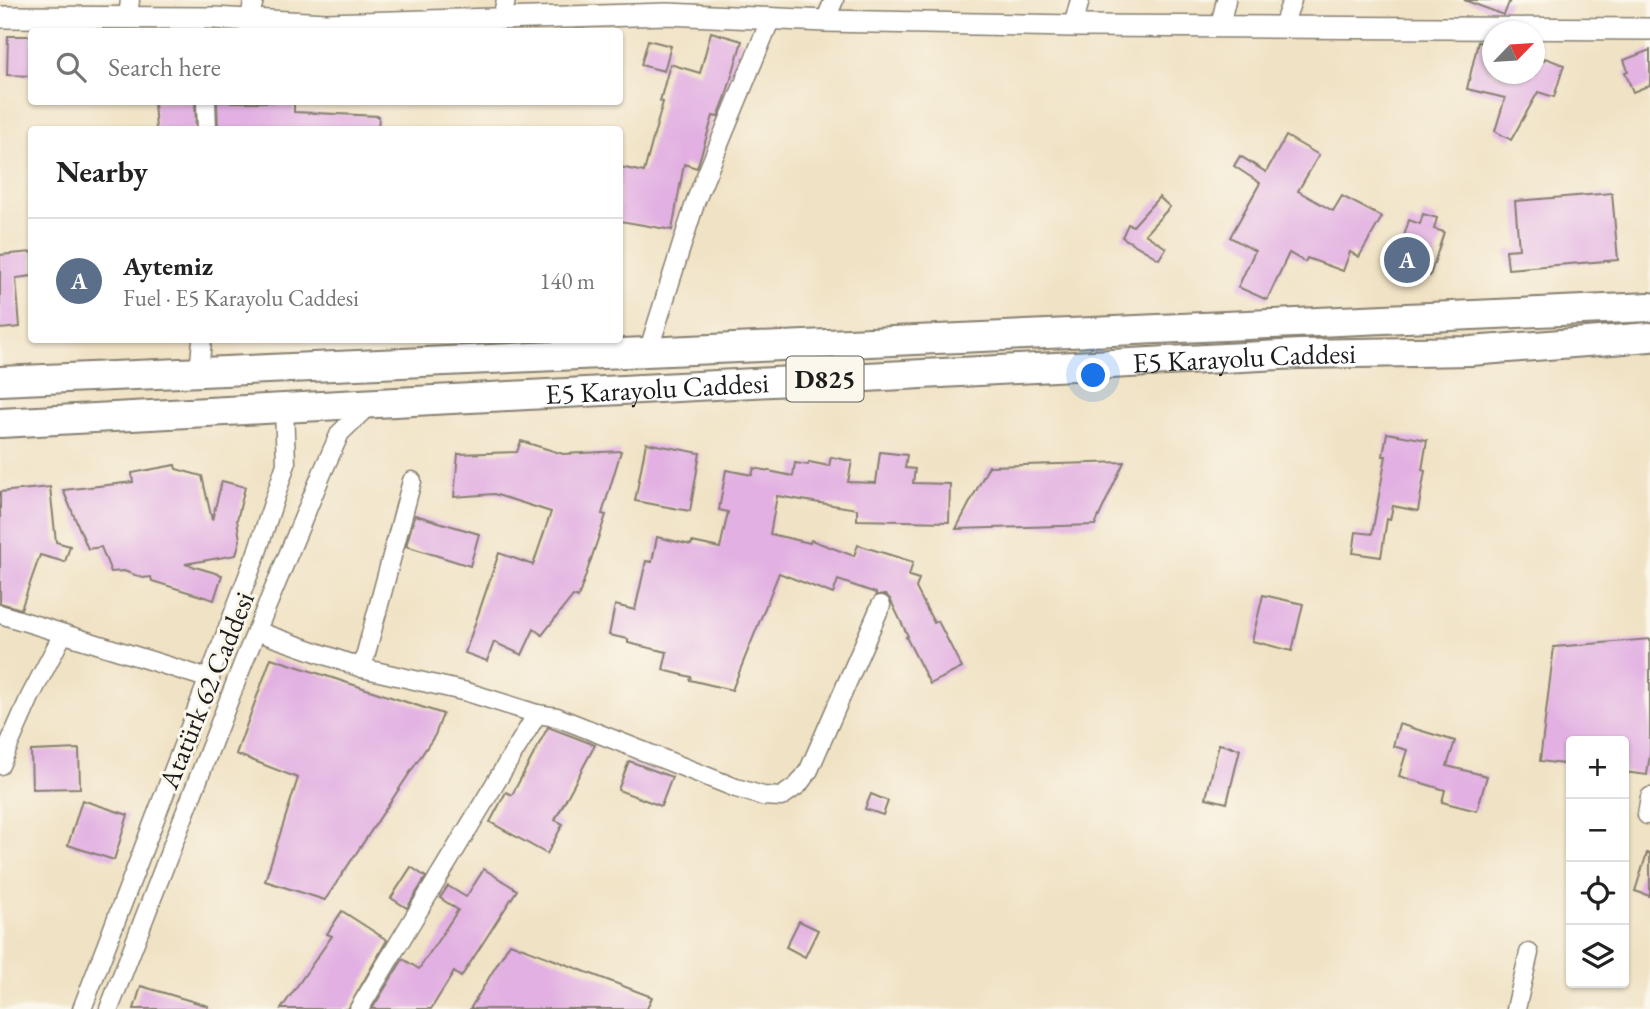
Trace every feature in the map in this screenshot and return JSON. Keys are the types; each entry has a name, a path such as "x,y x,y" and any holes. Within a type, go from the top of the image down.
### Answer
{"highway":[{"name":"E5 Karayolu Caddesi","path":"0,381 1650,307"},
{"name":"E5 Karayolu Caddesi","path":"0,423 1300,354 1471,351 1650,337"}],"street":[{"path":"825,21 834,0"},
{"path":"1073,26 1080,0"},
{"path":"1220,26 1226,0"},
{"path":"1283,26 1292,0"},
{"path":"0,17 129,9 203,24 252,10 326,24 504,9 672,7 825,21 1073,26 1650,29"},
{"path":"648,352 696,200 771,18"},
{"path":"206,105 207,126"},
{"path":"199,372 202,343"},
{"name":"Atatürk 62 Caddesi","path":"110,1009 256,631 340,433 371,403"},
{"name":"Atatürk 62 Caddesi","path":"82,1009 256,555 286,464 284,408"},
{"path":"362,668 412,481"},
{"path":"256,631 362,668 467,692 537,714 557,717 736,788 764,796 780,797 798,785 809,770 881,605"},
{"path":"0,614 210,679"},
{"path":"0,765 30,697 63,634"},
{"path":"359,1009 537,714"},
{"path":"1516,1009 1529,953"}],"building":[{"path":"1464,0 1510,0 1504,15"},
{"path":"711,32 742,41 726,96 718,117 713,116 697,168 684,164 672,230 623,222 623,168 644,172 670,64 700,73"},
{"path":"8,36 28,36 28,76 7,75"},
{"path":"648,40 671,46 664,71 641,65"},
{"path":"1478,42 1482,43 1482,84 1545,84 1545,58 1564,65 1554,97 1538,92 1511,140 1495,131 1505,98 1467,89"},
{"path":"1650,50 1650,85 1633,92 1625,72 1628,71 1624,60"},
{"path":"154,105 195,105 196,126 156,126"},
{"path":"217,105 294,105 294,112 379,116 378,126 218,126"},
{"path":"1286,136 1319,155 1298,191 1333,211 1342,196 1382,217 1359,257 1350,252 1343,271 1307,258 1305,262 1289,253 1267,300 1238,287 1255,251 1230,237 1260,183 1234,166 1240,156 1266,172"},
{"path":"1612,193 1618,260 1508,269 1506,250 1519,249 1515,201"},
{"path":"1159,197 1170,207 1145,234 1166,248 1159,259 1122,237 1128,224 1133,226"},
{"path":"1423,214 1437,218 1434,229 1444,232 1430,276 1395,265 1409,220 1420,224"},
{"path":"28,252 28,276 16,278 20,327 0,329 0,255"},
{"path":"1387,433 1427,440 1418,511 1393,506 1390,520 1387,519 1381,557 1353,553 1356,532 1372,534 1386,456 1383,456"},
{"path":"521,441 563,454 621,451 602,514 606,515 578,598 573,596 542,635 534,629 522,655 494,642 487,661 465,653 499,553 533,565 551,512 494,494 454,497 458,454 517,452"},
{"path":"646,443 700,453 690,511 635,501"},
{"path":"880,452 907,455 905,468 915,469 913,483 950,484 949,522 857,520 857,509 777,496 770,534 810,543 811,540 854,556 858,545 913,562 909,576 919,579 916,588 934,623 938,621 962,668 930,684 886,595 876,595 838,580 833,594 779,573 732,690 663,670 667,652 628,643 628,639 609,635 615,605 635,610 646,561 652,562 657,537 720,548 728,512 719,510 726,470 752,475 754,468 793,476 795,463 808,465 809,462 829,466 831,457 852,461 848,482 876,483"},
{"path":"1124,462 1095,525 956,529 989,466"},
{"path":"175,465 176,469 202,476 212,520 222,481 245,487 237,520 240,540 236,555 185,564 222,575 214,600 152,581 151,577 143,578 124,571 111,572 101,547 88,549 63,490 133,482 132,473"},
{"path":"50,487 56,542 70,546 65,562 40,555 21,609 0,603 0,492"},
{"path":"415,515 479,534 470,566 406,546"},
{"path":"1263,595 1303,604 1292,651 1252,641"},
{"path":"1650,639 1650,754 1647,775 1629,773 1629,736 1566,736 1566,764 1540,761 1554,647"},
{"path":"271,658 443,714 435,735 325,900 265,881 298,778 236,754"},
{"path":"1399,724 1455,741 1447,766 1487,776 1477,811 1442,802 1445,790 1399,776 1407,750 1393,746"},
{"path":"548,727 595,745 555,820 563,824 547,854 490,822 506,792 512,795"},
{"path":"1219,744 1240,749 1227,803 1206,798"},
{"path":"79,749 80,788 32,789 31,751"},
{"path":"629,761 672,777 661,806 618,790"},
{"path":"871,794 888,801 883,815 865,809"},
{"path":"82,800 128,815 114,860 68,845"},
{"path":"1647,853 1650,853 1650,896 1635,891"},
{"path":"411,867 426,877 407,908 391,898"},
{"path":"484,869 517,890 461,977 454,972 431,1009 372,1009 403,959 419,969 458,910 440,898 448,886 466,897"},
{"path":"342,911 387,940 348,1009 281,1009 332,936 327,934"},
{"path":"799,921 818,930 805,957 786,947"},
{"path":"510,943 652,997 647,1009 470,1009"},
{"path":"141,986 208,1006 207,1009 134,1009"}],"place":[{"name":"Aytemiz","path":"1407,260"}]}
